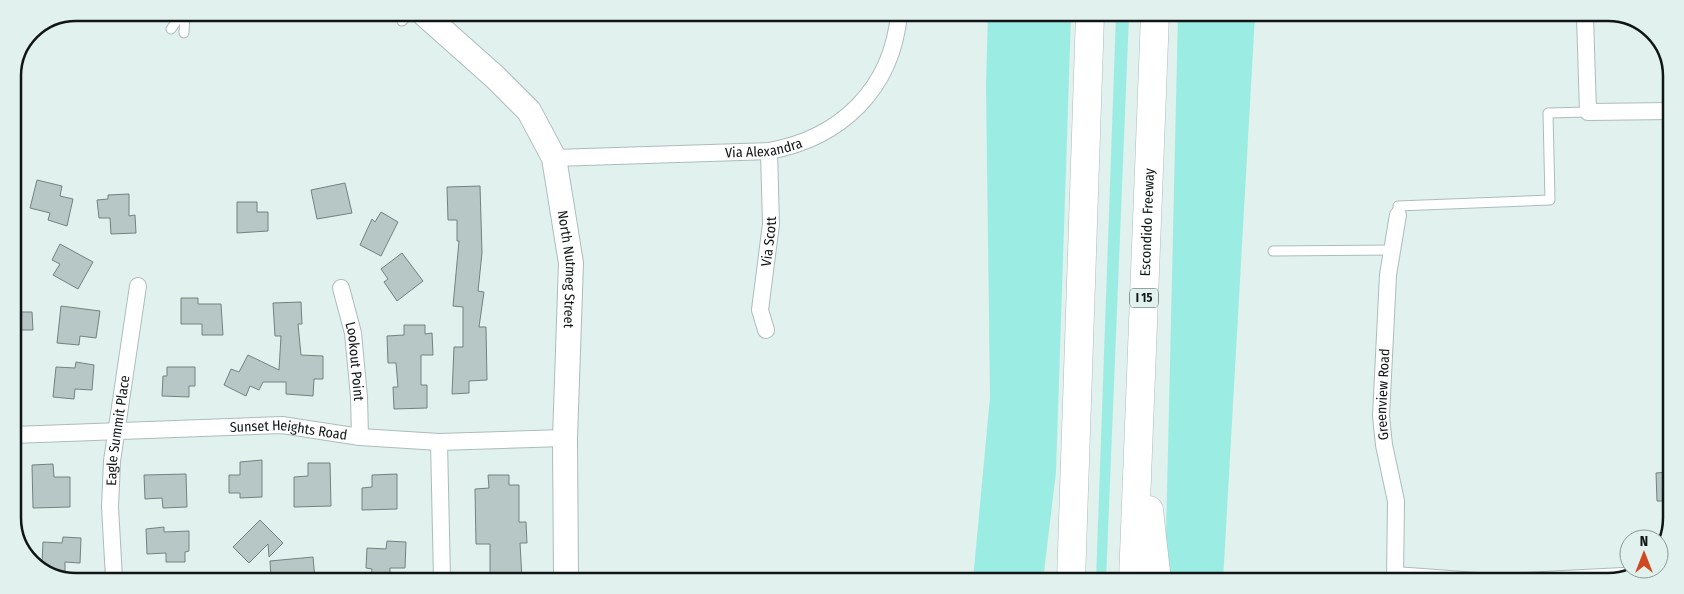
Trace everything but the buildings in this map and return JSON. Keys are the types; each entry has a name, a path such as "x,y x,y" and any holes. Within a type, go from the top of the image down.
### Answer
{"highway":[{"path":"1071,573 1090,21"},
{"name":"Escondido Freeway","path":"1133,573 1155,21"},
{"path":"1139,414 1156,573"},
{"path":"1061,573 1073,524"}],"street":[{"name":"North Nutmeg Street","path":"430,21 507,94 529,111 554,158 571,263 565,438 566,573"},
{"name":"Via Alexandra","path":"554,158 769,151 792,147 824,134 861,105 889,59 898,34 899,21"},
{"path":"1585,21 1588,112 1663,111"},
{"name":"Via Scott","path":"766,330 760,310 771,224 769,151"},
{"name":"Greenview Road","path":"1395,573 1396,501 1384,445 1381,416 1388,275 1398,215"},
{"name":"Eagle Summit Place","path":"114,573 110,507 112,461 138,286"},
{"name":"Lookout Point","path":"341,288 353,333 359,397 360,436"},
{"name":"Sunset Heights Road","path":"21,435 282,425 360,436 439,442 565,438"},
{"path":"439,442 442,573"}],"lane":[{"path":"171,29 178,21"},
{"path":"184,21 184,33"},
{"path":"1398,215 1398,206 1550,200 1548,113 1588,112"},
{"path":"1273,251 1392,250"}],"shaded area":[{"path":"988,21 1071,21 1056,472 1044,573 974,573 990,397 986,85"},
{"path":"1116,21 1129,21 1106,573 1096,573"},
{"path":"1178,21 1255,21 1223,573 1165,573"}]}
